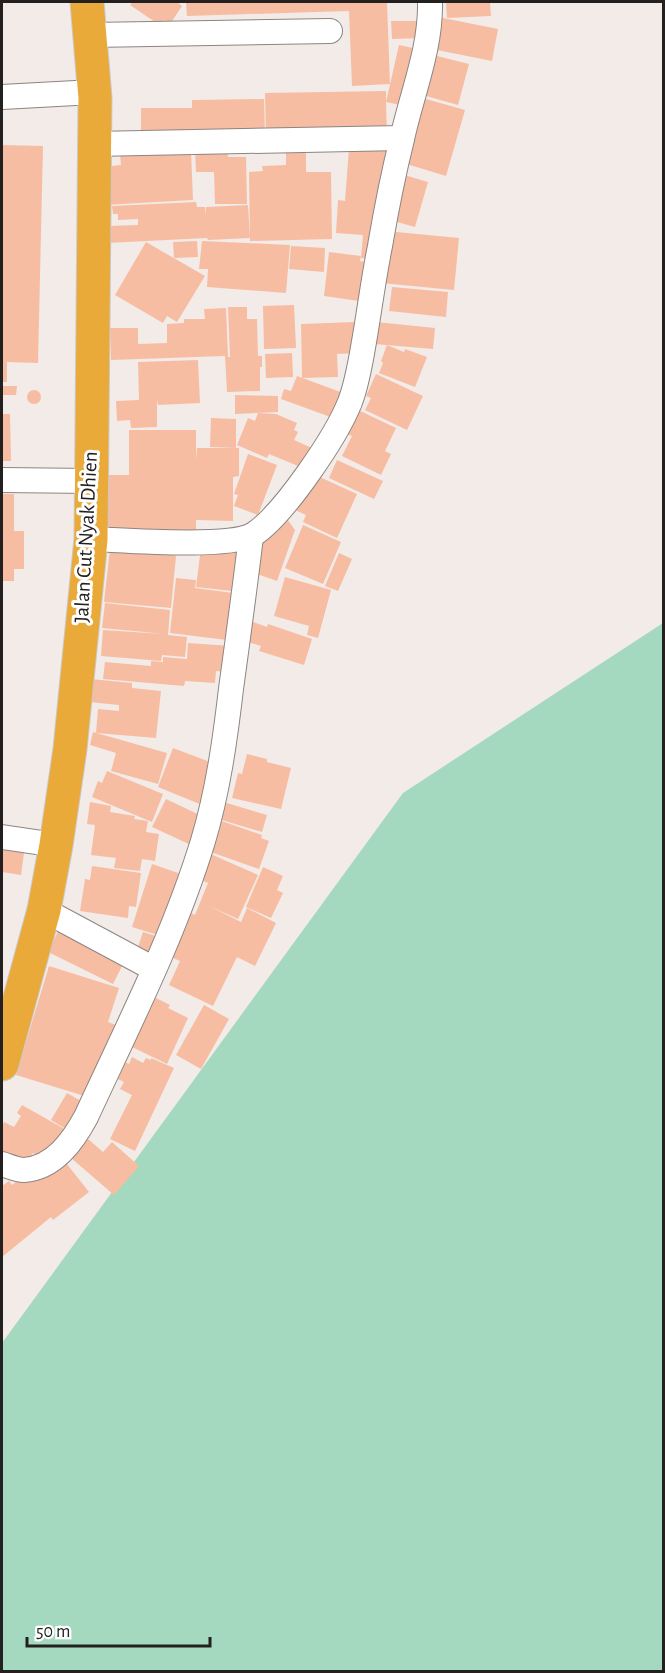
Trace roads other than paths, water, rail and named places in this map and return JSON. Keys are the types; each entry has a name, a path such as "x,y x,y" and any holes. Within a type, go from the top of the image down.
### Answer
{"highway":[{"name":"Jalan Cut Nyak Dhien","path":"2,1064 44,910 56,845 70,748 91,539 94,92 87,2"}],"street":[{"path":"91,539 207,542 251,536 281,506 332,438 351,399 358,377 380,246 402,138 419,81 430,19 430,2"},
{"path":"91,34 330,31"},
{"path":"2,97 94,92"},
{"path":"93,144 402,138"},
{"path":"2,480 91,481"},
{"path":"2,1164 22,1170 41,1166 52,1161 77,1134 154,969 188,886 203,839 224,746 251,536"},
{"path":"2,837 56,845"},
{"path":"44,910 154,969"}]}
